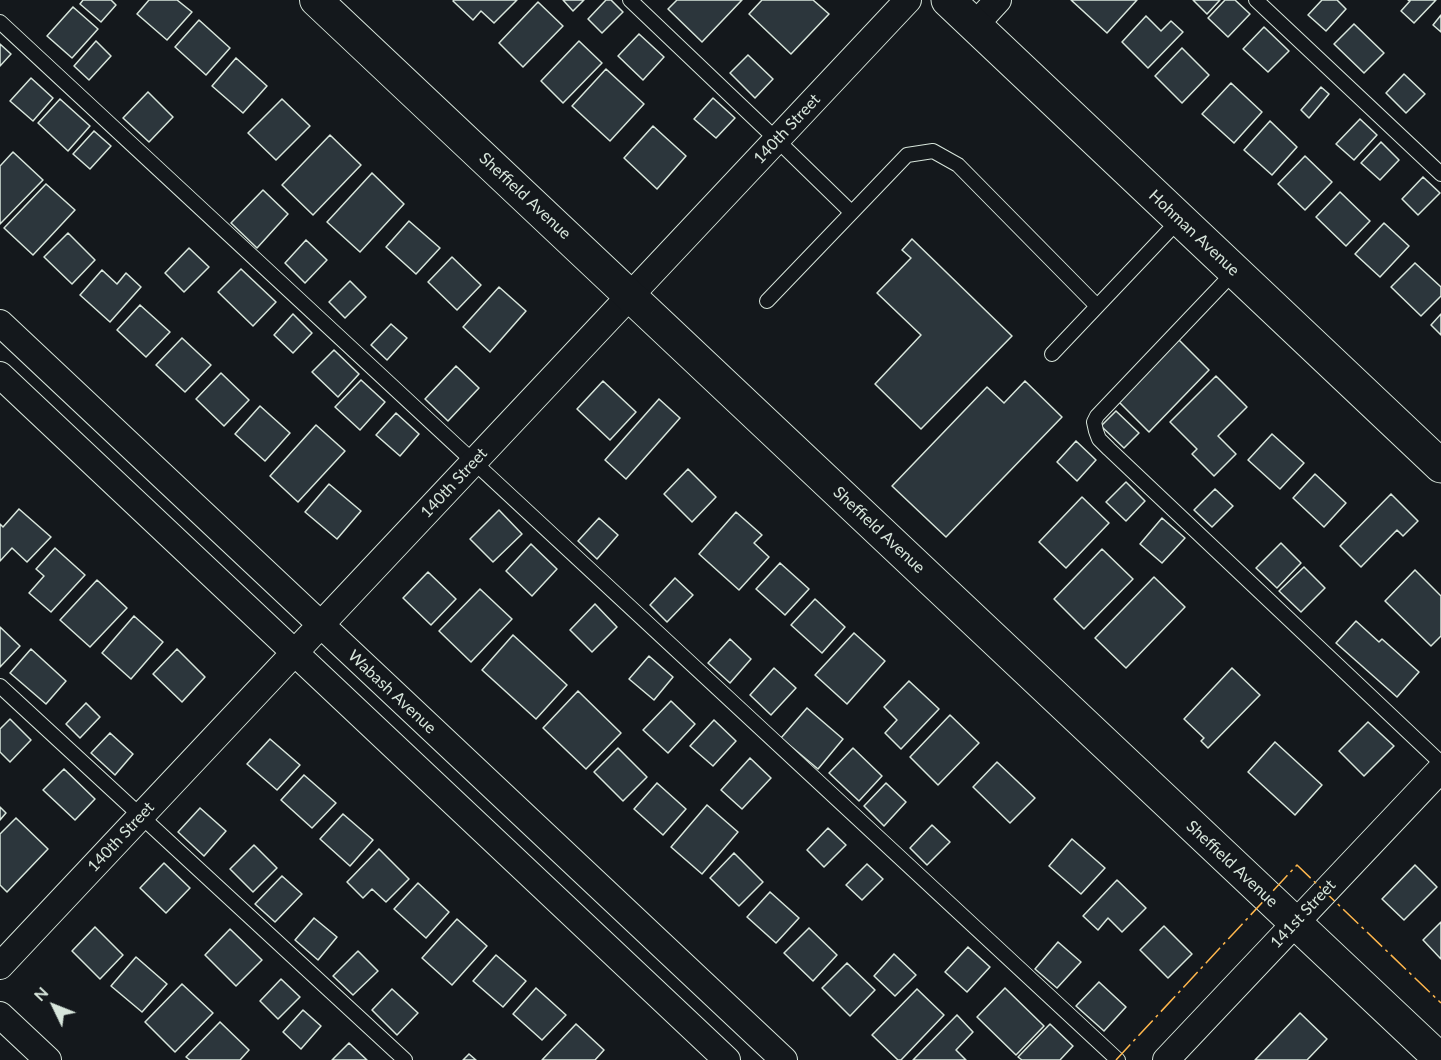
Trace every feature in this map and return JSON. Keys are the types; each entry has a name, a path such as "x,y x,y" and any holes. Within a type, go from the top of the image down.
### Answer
{"main road":[{"name":"Hohman Avenue","path":"948,0 1441,465"}],"street":[{"name":"Sheffield Avenue","path":"316,0 1441,1060"},
{"name":"140th Street","path":"0,966 908,0"},
{"path":"975,25 998,0"},
{"name":"Wabash Avenue","path":"0,323 784,1060"},
{"path":"0,375 727,1060"},
{"name":"141st Street","path":"1166,1060 1441,770"},
{"path":"0,1015 48,1060"}],"lane":[{"path":"630,0 851,212"},
{"path":"1256,0 1441,174"},
{"path":"0,22 1118,1060"},
{"path":"766,301 907,155 933,151 958,165 1097,306"},
{"path":"1052,354 1180,219"},
{"path":"1235,271 1097,416 1094,422 1099,439 1441,763"},
{"path":"0,686 405,1060"}],"building":[{"path":"83,0 111,0 116,5 101,22 80,4"},
{"path":"149,0 177,0 192,12 167,40 137,14"},
{"path":"454,0 517,0 494,23 481,11 473,20"},
{"path":"563,0 584,0 573,11"},
{"path":"606,0 611,0 623,12 602,33 588,19"},
{"path":"677,0 742,0 702,42 668,9"},
{"path":"762,0 813,0 829,14 791,54 749,14"},
{"path":"1071,0 1137,0 1107,33"},
{"path":"1193,0 1220,0 1207,14"},
{"path":"1225,0 1235,0 1250,14 1228,37 1208,18"},
{"path":"1322,0 1337,0 1346,9 1326,31 1308,15"},
{"path":"1408,0 1436,0 1414,23 1401,11 1410,1"},
{"path":"538,2 563,26 523,67 499,43"},
{"path":"73,7 98,29 72,58 47,36"},
{"path":"1441,15 1441,32 1433,25"},
{"path":"1146,16 1161,31 1171,21 1183,32 1148,68 1122,42"},
{"path":"199,20 230,48 206,75 175,47"},
{"path":"1354,24 1384,53 1364,73 1334,44"},
{"path":"1264,27 1289,51 1268,72 1243,49"},
{"path":"639,34 664,57 643,80 618,56"},
{"path":"96,41 111,56 89,80 74,66"},
{"path":"579,41 602,63 563,103 541,81"},
{"path":"0,44 11,54 0,66"},
{"path":"1182,48 1209,75 1182,103 1155,76"},
{"path":"748,55 773,79 755,98 730,73"},
{"path":"236,58 267,86 243,113 212,86"},
{"path":"606,69 644,104 610,141 572,106"},
{"path":"1404,74 1425,94 1406,113 1386,93"},
{"path":"31,78 53,98 33,121 10,101"},
{"path":"1231,83 1262,112 1234,143 1202,114"},
{"path":"1321,87 1329,94 1309,118 1301,110"},
{"path":"148,92 173,117 149,142 123,118"},
{"path":"713,98 735,118 716,138 694,119"},
{"path":"60,99 90,126 68,151 38,123"},
{"path":"282,99 310,126 276,160 248,133"},
{"path":"1360,119 1377,135 1354,160 1336,144"},
{"path":"1270,121 1297,147 1272,175 1244,150"},
{"path":"653,126 686,156 657,189 624,158"},
{"path":"94,131 111,146 90,169 73,154"},
{"path":"330,135 361,165 313,215 282,185"},
{"path":"1381,142 1399,160 1380,180 1361,163"},
{"path":"13,152 43,180 0,224 0,166"},
{"path":"1305,156 1332,182 1305,210 1278,184"},
{"path":"372,173 404,204 360,252 327,222"},
{"path":"1423,177 1440,193 1418,215 1402,199"},
{"path":"46,184 75,210 33,255 4,228"},
{"path":"263,190 288,214 257,248 231,223"},
{"path":"1340,192 1370,221 1346,246 1316,217"},
{"path":"409,221 440,248 416,274 386,247"},
{"path":"1384,223 1409,246 1380,277 1355,254"},
{"path":"68,233 95,260 72,284 44,257"},
{"path":"912,239 1012,336 921,429 875,384 921,335 877,293 911,258 902,250"},
{"path":"306,240 327,260 305,283 285,263"},
{"path":"189,248 209,267 184,292 165,273"},
{"path":"452,257 481,285 457,310 428,282"},
{"path":"1415,263 1441,287 1441,296 1421,316 1391,287"},
{"path":"241,269 276,302 253,326 218,292"},
{"path":"102,270 117,284 126,273 141,287 110,322 80,295"},
{"path":"350,281 366,297 345,318 329,302"},
{"path":"499,287 526,311 490,352 463,327"},
{"path":"140,305 170,332 146,357 117,330"},
{"path":"293,314 312,333 293,353 274,335"},
{"path":"1441,314 1441,335 1431,325"},
{"path":"391,324 407,338 387,360 371,345"},
{"path":"182,338 211,365 185,392 156,365"},
{"path":"1178,339 1209,370 1149,432 1118,401"},
{"path":"334,350 359,374 338,397 312,372"},
{"path":"456,366 479,388 448,421 425,399"},
{"path":"221,373 249,400 224,426 196,399"},
{"path":"1216,376 1247,407 1218,436 1236,454 1214,476 1192,454 1197,449 1170,422"},
{"path":"361,380 385,402 360,430 335,407"},
{"path":"603,381 636,412 610,440 577,409"},
{"path":"1025,381 1062,417 946,537 892,486 987,387 1004,403"},
{"path":"659,399 680,418 626,479 605,460"},
{"path":"260,406 290,433 265,461 235,434"},
{"path":"1116,411 1139,433 1124,448 1101,426"},
{"path":"396,413 419,434 400,456 376,435"},
{"path":"316,425 345,451 298,502 270,476"},
{"path":"1272,434 1304,463 1280,489 1248,460"},
{"path":"1076,441 1096,460 1077,481 1057,462"},
{"path":"688,469 716,497 692,522 664,494"},
{"path":"1315,474 1346,503 1324,527 1293,498"},
{"path":"1126,482 1145,501 1126,521 1106,502"},
{"path":"329,484 361,511 337,539 305,512"},
{"path":"1215,489 1233,506 1212,527 1194,510"},
{"path":"1391,494 1418,521 1403,536 1397,530 1361,567 1340,546"},
{"path":"1082,497 1109,523 1066,568 1039,542"},
{"path":"19,509 51,537 27,562 12,548 0,561 0,524 3,527"},
{"path":"499,510 522,534 493,562 470,539"},
{"path":"736,512 762,535 754,543 769,557 739,590 699,554"},
{"path":"599,518 618,535 597,559 578,541"},
{"path":"1162,518 1185,538 1162,563 1140,544"},
{"path":"1281,543 1301,563 1277,588 1256,568"},
{"path":"531,544 557,569 532,596 506,571"},
{"path":"55,548 85,575 51,612 29,593 44,576 36,569"},
{"path":"1102,549 1133,579 1084,629 1054,599"},
{"path":"780,563 809,589 785,615 756,589"},
{"path":"1304,567 1325,588 1301,612 1279,591"},
{"path":"1415,570 1441,596 1441,636 1431,646 1385,601"},
{"path":"428,572 456,599 431,625 403,598"},
{"path":"1154,577 1185,607 1126,668 1095,638"},
{"path":"675,578 693,595 667,622 650,605"},
{"path":"97,580 127,608 90,647 60,620"},
{"path":"480,589 512,619 471,662 439,631"},
{"path":"815,599 845,627 822,653 791,625"},
{"path":"595,604 617,627 592,652 570,630"},
{"path":"134,616 163,642 131,679 102,653"},
{"path":"1356,621 1379,642 1382,639 1419,672 1397,697 1336,643"},
{"path":"0,627 20,646 0,667"},
{"path":"854,633 885,661 847,704 815,675"},
{"path":"513,635 567,685 536,719 482,670"},
{"path":"730,639 751,659 730,683 708,663"},
{"path":"31,649 66,681 46,704 10,673"},
{"path":"177,649 205,677 182,702 153,674"},
{"path":"649,656 673,677 654,700 629,679"},
{"path":"774,668 796,688 771,715 750,695"},
{"path":"1232,668 1260,695 1208,748 1201,741 1204,738 1184,719"},
{"path":"909,681 939,709 901,749 885,733 897,720 884,707"},
{"path":"578,691 621,733 586,769 543,728"},
{"path":"671,701 695,724 668,753 643,730"},
{"path":"86,703 100,717 80,738 66,724"},
{"path":"807,708 843,739 818,769 781,738"},
{"path":"950,715 979,743 938,785 910,757"},
{"path":"10,719 31,740 10,762 0,752 0,729"},
{"path":"714,720 736,741 713,766 690,746"},
{"path":"1368,722 1394,746 1364,776 1339,751"},
{"path":"110,733 133,754 115,775 91,753"},
{"path":"270,739 300,765 277,790 247,764"},
{"path":"1275,742 1322,785 1295,815 1248,772"},
{"path":"618,748 647,777 623,801 594,772"},
{"path":"853,748 882,776 859,801 829,773"},
{"path":"750,758 771,778 742,809 721,790"},
{"path":"997,762 1035,798 1010,823 973,787"},
{"path":"64,769 95,799 75,820 43,790"},
{"path":"304,775 336,803 312,828 281,800"},
{"path":"657,783 686,809 663,835 634,809"},
{"path":"886,783 906,802 884,826 864,806"},
{"path":"707,805 738,832 702,874 671,847"},
{"path":"0,807 6,813 0,820"},
{"path":"200,808 226,831 204,856 178,832"},
{"path":"343,814 373,840 350,866 320,839"},
{"path":"16,818 48,849 7,892 0,885 0,834"},
{"path":"932,825 950,842 927,865 910,848"},
{"path":"828,828 846,845 824,867 807,850"},
{"path":"1072,839 1105,868 1081,894 1049,866"},
{"path":"254,845 277,868 253,892 230,869"},
{"path":"379,849 409,879 386,902 372,889 363,898 347,882"},
{"path":"734,853 763,882 739,906 710,878"},
{"path":"164,863 190,888 166,913 140,888"},
{"path":"867,864 883,879 862,900 846,885"},
{"path":"1415,865 1437,887 1404,920 1382,899"},
{"path":"282,876 302,894 275,922 255,904"},
{"path":"1117,880 1146,908 1122,932 1108,918 1098,930 1083,916"},
{"path":"418,883 449,912 426,938 394,909"},
{"path":"770,892 799,918 776,943 747,917"},
{"path":"314,918 337,937 318,960 295,940"},
{"path":"457,919 487,946 452,985 422,958"},
{"path":"1441,922 1441,959 1423,940"},
{"path":"1164,926 1192,954 1168,978 1140,950"},
{"path":"95,927 123,955 100,979 72,951"},
{"path":"809,928 837,955 813,981 784,953"},
{"path":"230,929 262,960 236,986 205,955"},
{"path":"1058,942 1081,962 1057,988 1035,969"},
{"path":"968,947 990,967 967,992 945,972"},
{"path":"358,951 378,971 353,995 333,976"},
{"path":"894,954 916,975 895,996 874,976"},
{"path":"496,955 526,981 503,1007 473,981"},
{"path":"136,957 167,984 142,1012 111,986"},
{"path":"847,963 875,990 850,1016 822,988"},
{"path":"281,979 300,997 278,1019 260,1001"},
{"path":"1099,982 1126,1007 1104,1031 1076,1006"},
{"path":"182,984 213,1013 175,1052 145,1022"},
{"path":"536,988 566,1015 542,1040 513,1014"},
{"path":"1005,988 1044,1026 1016,1055 977,1017"},
{"path":"392,989 418,1013 397,1035 372,1010"},
{"path":"917,989 944,1015 901,1060 898,1060 872,1035"},
{"path":"303,1010 321,1026 301,1049 283,1032"},
{"path":"1300,1013 1327,1039 1307,1060 1255,1060"},
{"path":"957,1015 973,1032 956,1050 966,1060 913,1060"},
{"path":"220,1022 249,1050 240,1060 190,1060 186,1057"},
{"path":"576,1024 604,1050 595,1060 542,1060"},
{"path":"1050,1024 1073,1046 1060,1060 1022,1060 1018,1057"},
{"path":"349,1043 367,1060 332,1060"},
{"path":"469,1054 476,1060 463,1060"}],"power":[{"path":"1116,1060 1297,865 1441,1003"}]}
